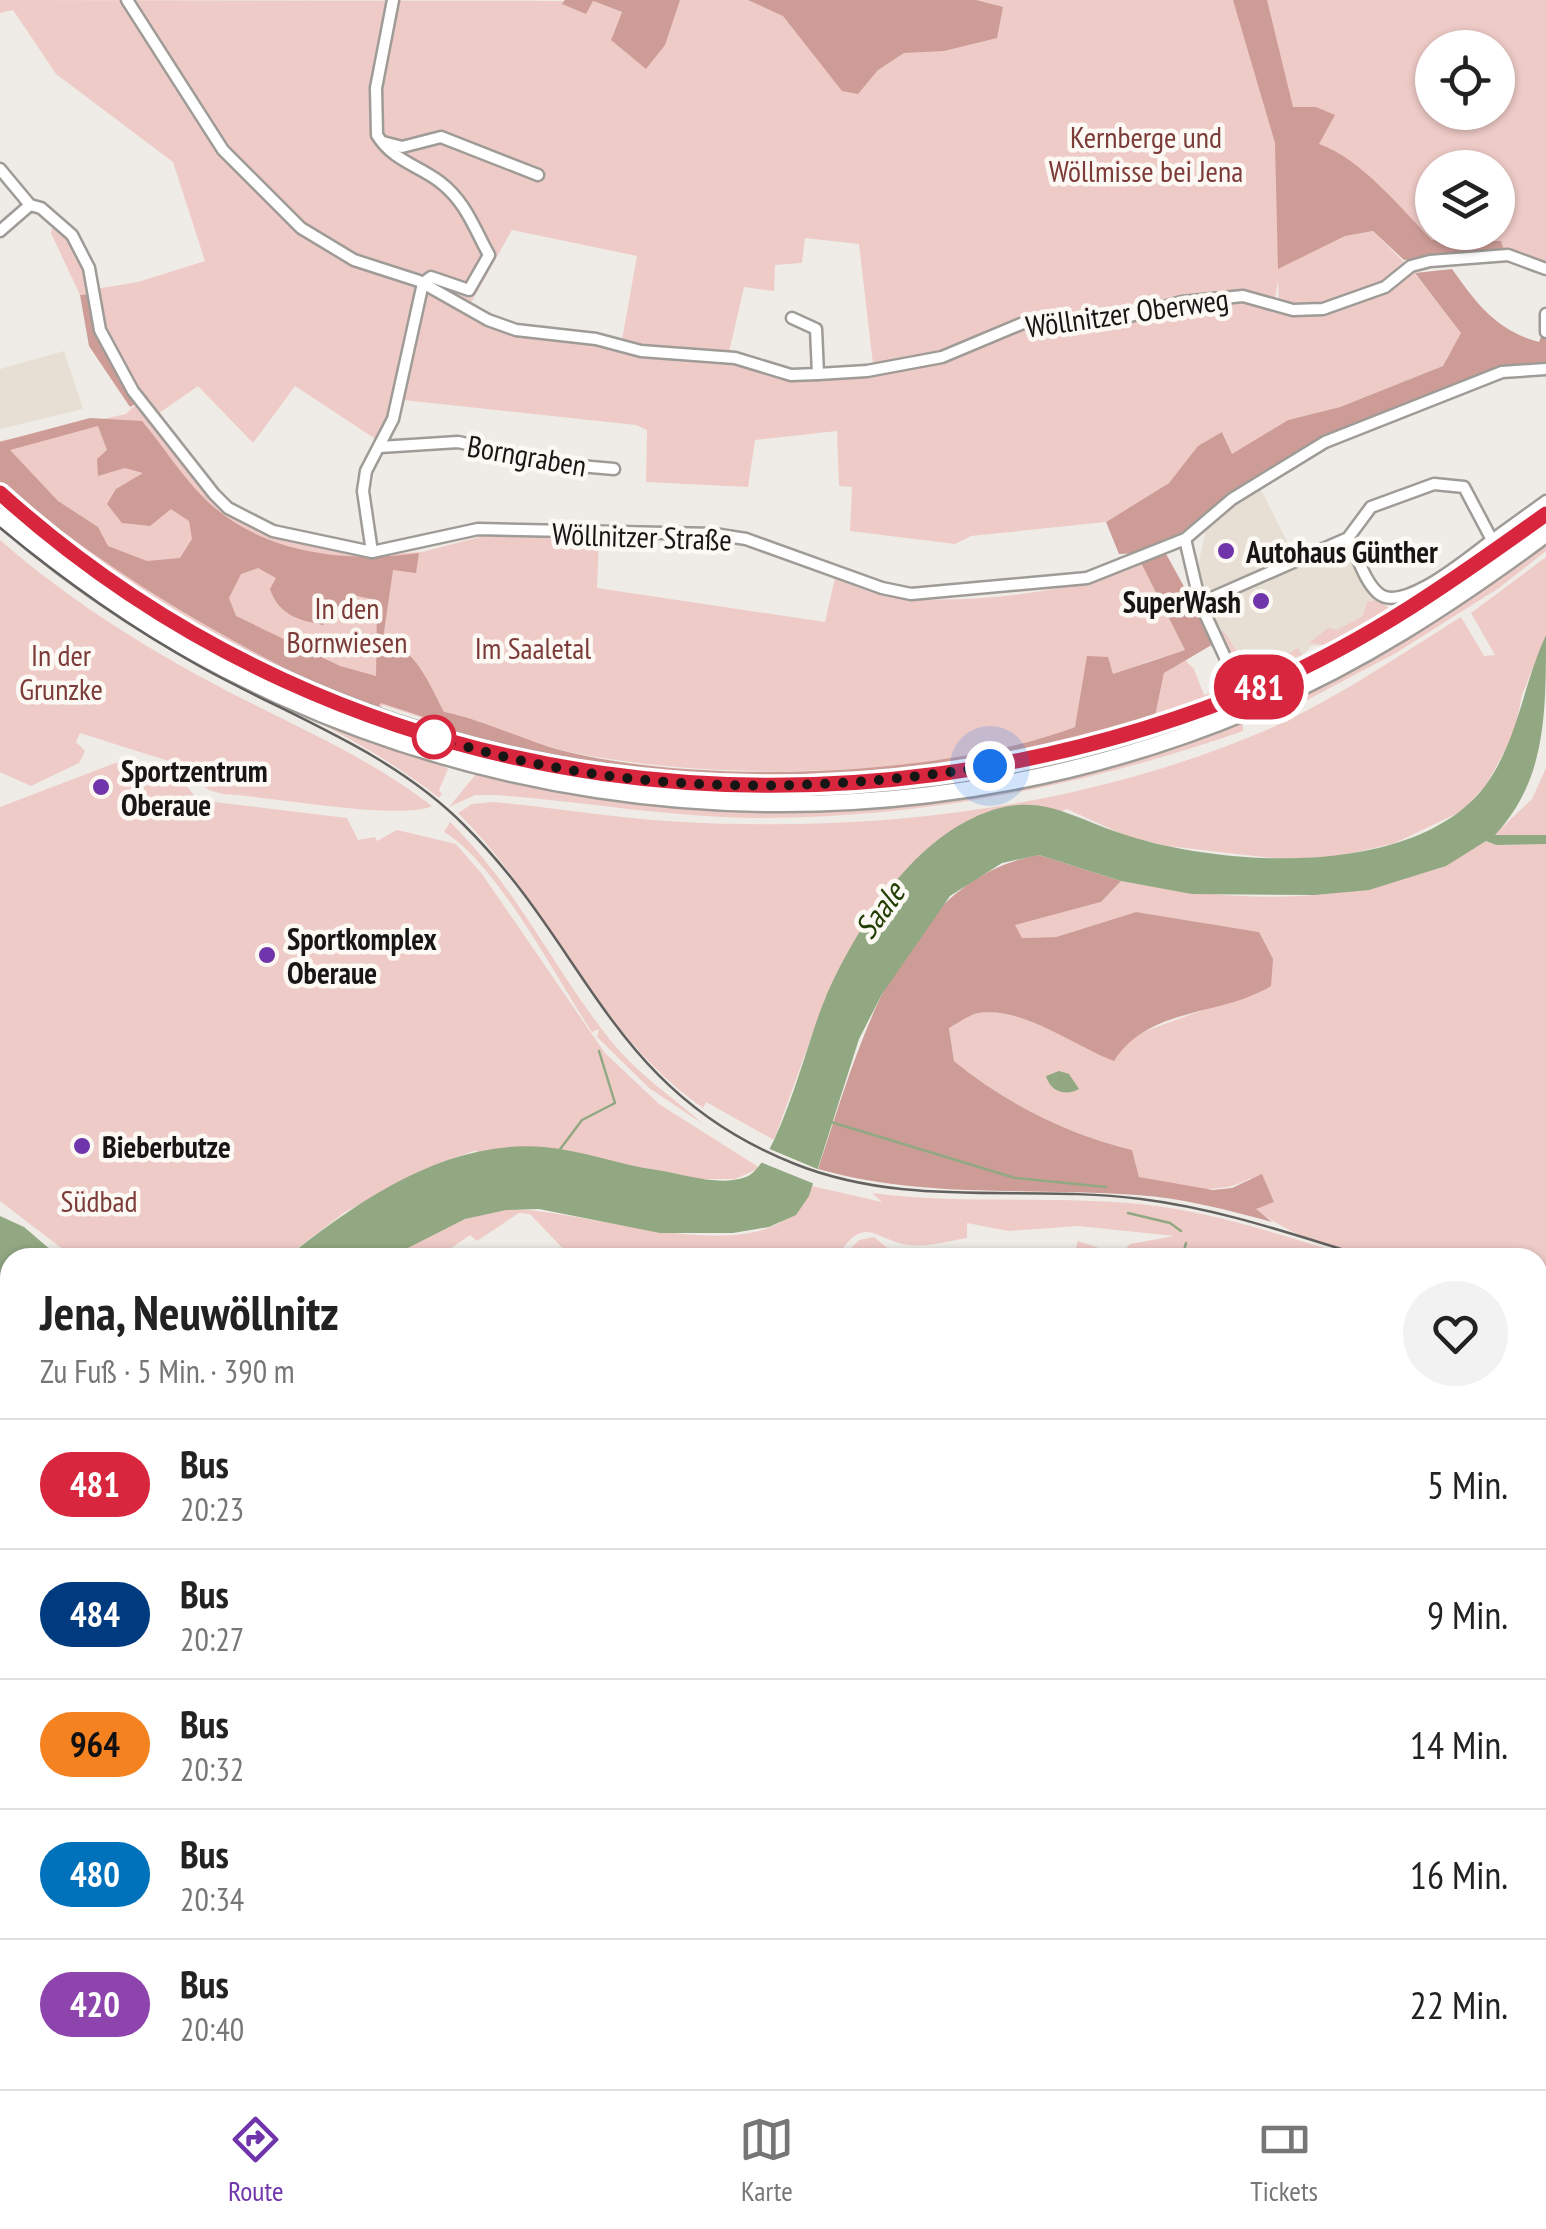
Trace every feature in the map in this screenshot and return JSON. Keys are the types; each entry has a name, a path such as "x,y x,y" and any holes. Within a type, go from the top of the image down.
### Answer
{"main road":[{"path":"0,494 105,577 210,642 291,684 435,738 588,772 691,784 783,787 925,777 1074,750 1242,694 1322,658 1395,618 1546,514"},
{"path":"0,516 128,613 286,700 436,755 570,787 735,804 905,799 1083,767 1247,712 1404,632 1546,534"},
{"path":"1242,694 1247,712"}],"street":[{"name":"Wöllnitzer Oberweg","path":"127,0 222,150 301,228 354,260 423,283 488,320 516,330 596,340 641,351 735,358 791,375 818,374 867,371 942,356 1028,321 1119,319 1182,302 1243,296 1294,310 1323,309 1385,288 1411,266 1430,261 1508,254 1546,268"},
{"path":"393,0 376,88 376,126 382,142 402,147 441,137 538,175"},
{"name":"Wöllnitzer Oberweg","path":"382,142 406,166 438,180 464,205 489,255 469,290 431,277 423,283"},
{"name":"Wöllnitzer Straße","path":"0,168 30,206 64,226 80,246 100,330 133,392 214,494 247,520 273,531 372,552 478,529 714,534 746,538 882,588 933,594 1087,578 1185,538 1195,527 1324,442 1502,372 1546,369"},
{"path":"0,231 30,206"},
{"path":"372,552 363,491 366,470 393,419 423,283"},
{"path":"1546,314 1546,332"},
{"path":"792,318 816,329 818,374"},
{"name":"Borngraben","path":"380,447 458,442 568,465 614,469"},
{"path":"1200,604 1348,538 1371,507 1448,482 1469,493 1492,540"},
{"path":"1348,538 1373,587 1383,597 1397,600 1427,585 1546,501"},
{"path":"1185,538 1200,604 1242,694"}],"shaded area":[{"path":"565,0 680,0 665,45 646,69 611,40 622,12 593,1 586,14 562,4"},
{"path":"748,0 976,0 1003,7 997,38 944,51 904,53 878,70 858,94 842,91 783,16"},
{"path":"1233,0 1267,0 1293,107 1316,107 1335,115 1319,144 1351,161 1415,222 1415,250 1504,250 1404,260 1373,231 1345,236 1278,269 1275,143"},
{"path":"1452,269 1479,304 1511,331 1539,342 1546,324 1546,364 1503,366 1324,438 1176,536 1140,553 1119,554 1106,522 1169,483 1198,446 1222,432 1232,454 1288,420 1340,407 1443,366 1461,333 1415,273"},
{"path":"90,294 106,355 137,403 130,407 89,346 80,295"},
{"path":"64,351 83,409 0,429 0,369"},
{"name":"In den Bornwiesen","path":"90,418 142,421 206,500 253,532 279,543 334,555 419,553 416,573 393,570 383,639 413,659 444,712 552,748 624,762 754,772 893,766 1021,744 1075,727 1087,656 1108,657 1113,674 1185,650 1141,563 1165,552 1215,643 1164,673 1154,721 1018,758 884,775 737,778 597,766 443,730 439,722 381,703 376,711 227,638 88,550 0,483 0,442","holes":["98,426 107,450 97,459 98,476 125,468 143,473 116,489 107,504 122,523 150,526 171,509 189,521 192,539 180,558 147,561 108,546 98,527 58,501 10,450","258,568 276,578 270,589 279,605 305,621 323,625 346,611 357,596 377,600 376,676 340,666 236,616 229,598 241,574"]},
{"path":"1259,485 1295,558 1205,594 1196,574 1206,530 1216,514"},
{"path":"1338,547 1351,551 1388,602 1388,611 1326,645 1312,646 1302,655 1250,672 1223,640 1208,611 1210,604"},
{"path":"1039,855 1121,881 1101,902 1015,925 1022,938 1056,937 1136,912 1259,932 1273,959 1271,986 1146,1030 1114,1061 1030,1021 995,1012 978,1013 949,1028 954,1061 1038,1115 1132,1150 1139,1177 1213,1190 1232,1188 1262,1174 1274,1202 1256,1209 1272,1222 1154,1197 897,1185 818,1169 868,1025 918,935 951,898 991,871"}],"green space":[{"name":"Kernberge und Wöllmisse bei Jena","path":"0,0 592,1 622,12 611,39 627,10 604,0 1546,0 1546,265 1504,250 1515,250 1515,150 1415,150 1415,224 1384,194 1355,234 1373,231 1412,270 1462,333 1443,366 1340,407 1288,420 1232,455 1223,433 1198,449 1169,483 1106,522 971,536 955,544 850,531 852,487 839,486 837,431 755,440 748,487 646,482 647,430 636,425 394,399 377,440 295,386 253,443 198,386 155,416 118,356 104,323 96,289 138,282 205,261 173,162 56,74 13,10 0,13","holes":["512,230 637,256 620,351 467,310","805,238 859,244 874,373 803,380 727,361 744,287 774,291 775,265 802,263","1278,281 1279,308 1218,302 1108,322 1066,320 1065,315 1130,314 1228,292 1275,298"]},
{"path":"53,222 78,254 90,294 80,295 51,233"},
{"name":"Im Saaletal","path":"137,403 222,506 295,540 369,555 422,552 495,533 599,539 597,588 825,622 835,578 893,597 960,599 1056,588 1141,563 1185,650 1134,667 1103,683 1081,709 1075,727 958,757 892,766 757,771 628,762 554,748 447,713 441,724 383,705 378,713 224,640 121,578 0,484 0,441 126,414"},
{"path":"0,499 120,593 214,650 342,712 457,754 333,710 215,654 159,622 52,548 0,506"},
{"path":"1546,522 1546,528 1444,596 1267,696 1265,691"},
{"name":"In der Grunzke","path":"0,540 57,586 148,647 364,761 432,806 392,811 223,794 209,790 178,764 80,733 76,742 85,751 79,763 31,786 0,772"},
{"path":"1546,542 1546,551 1499,588 1396,653 1275,717 1273,707"},
{"path":"1546,557 1546,635 1522,695 1514,734 1486,785 1462,811 1395,843 1336,857 1281,859 1167,846 1126,836 1067,809 911,869 879,901 825,999 774,1140 706,1102 703,1108 665,1078 602,1006 520,887 458,813 472,804 493,802 667,821 818,824 895,819 1046,798 1193,758 1264,731 1364,678 1461,617 1484,656 1495,655 1471,613"},
{"path":"54,565 300,711 440,764 448,769 439,790 442,794 439,798 381,757 143,628"},
{"path":"1378,600 1388,608 1405,605 1326,645 1309,643 1328,628 1337,630 1363,616 1367,602"},
{"path":"1222,630 1239,654 1257,660 1263,669 1298,648 1302,655 1276,667 1259,670 1251,669 1233,655"},
{"path":"1185,660 1194,669 1204,695 1229,688 1233,681 1231,689 1154,721 1164,673"},
{"path":"1229,705 1208,718 1094,754 942,786 779,798 700,796 625,788 556,773 642,785 728,790 897,784 1064,755"},
{"path":"1237,721 1243,723 1243,731 1123,768 1001,796 877,813 720,817 495,795 475,795 449,807 476,774 655,803 732,808 879,804 1022,783 1093,766"},
{"name":"Sportkomplex Oberaue","path":"123,760 140,763 146,777 164,771 180,778 198,800 347,818 358,840 375,837 377,841 397,830 456,844 482,874 605,1053 659,1104 760,1168 735,1179 701,1179 623,1166 474,1151 443,1162 345,1212 298,1248 61,1248 0,1201 0,807"},
{"path":"1546,768 1546,835 1494,835 1532,799"},
{"path":"450,822 495,873 590,1014 621,1053 703,1124 649,1088 597,1037 599,1029 592,1032 505,895 464,847 444,832"},
{"path":"1486,841 1496,845 1546,844 1546,1248 1339,1248 1320,1243 1255,1209 1251,1178 1210,1189 1139,1177 1132,1150 1038,1115 954,1061 949,1027 975,1014 1012,1015 1114,1060 1129,1037 1206,1009 1259,932 1136,912 1056,937 1022,938 1014,925 1101,902 1121,881 1215,894 1309,896 1400,880"},
{"path":"812,1186 882,1202 872,1193 939,1199 1107,1201 1195,1212 1325,1248 1126,1248 1174,1236 1078,1226 1008,1231 967,1223 967,1238 924,1245 899,1243 864,1232 843,1248 562,1248 530,1214 519,1213 477,1241 470,1235 451,1248 408,1248 459,1222 503,1210 718,1236 759,1231 791,1215"},
{"path":"874,1237 887,1248 851,1248 859,1240"},
{"path":"1078,1241 1099,1248 1076,1248"}],"water":[{"name":"Saale","path":"1546,635 1540,744 1524,792 1495,835 1546,835 1546,844 1496,845 1486,841 1446,866 1369,890 1315,895 1192,894 1121,881 1039,855 1002,863 950,896 882,994 859,1039 809,1196 796,1215 769,1227 733,1233 660,1233 539,1209 506,1210 465,1219 408,1248 299,1248 343,1215 406,1178 439,1163 508,1147 572,1151 701,1179 724,1181 746,1177 770,1149 825,999 866,921 904,872 949,832 996,809 1035,805 1129,836 1216,854 1318,857 1367,850 1414,837 1454,816 1485,786 1513,731"},
{"path":"1059,1071 1069,1074 1079,1089 1055,1089 1046,1076"},
{"path":"0,1216 24,1227 48,1248 0,1248"}],"pier":[{"path":"765,1147 822,1171 817,1185 758,1161"}],"waterway":[{"path":"558,1152 582,1120 615,1103 599,1051"},
{"path":"831,1122 1015,1178 1106,1187"},
{"path":"1128,1213 1170,1223 1181,1231"},
{"path":"1185,1248 1186,1243"}],"tram line":[{"path":"0,528 148,636 373,756 436,800 507,873 642,1058 683,1098 733,1134 795,1164 880,1186 966,1193 1097,1195 1171,1203 1337,1248"}],"bus line":[{"name":"481","path":"0,493 54,539 165,616 291,684 382,721 472,748 588,772 691,784 783,787 886,782 1023,761 1110,740 1213,706 1322,658 1382,625 1546,514"}],"place":[{"name":"Autohaus Günther","path":"1226,551"},
{"name":"SuperWash","path":"1261,601"},
{"name":"Sportzentrum Oberaue","path":"101,787"},
{"name":"Sportkomplex Oberaue","path":"267,955"},
{"name":"Bieberbutze","path":"82,1146"}],"route":[{"path":"434,737 520,760 588,772 730,786 886,782 990,766"}],"park label":[{"name":"Südbad","path":"99,1200"}]}
